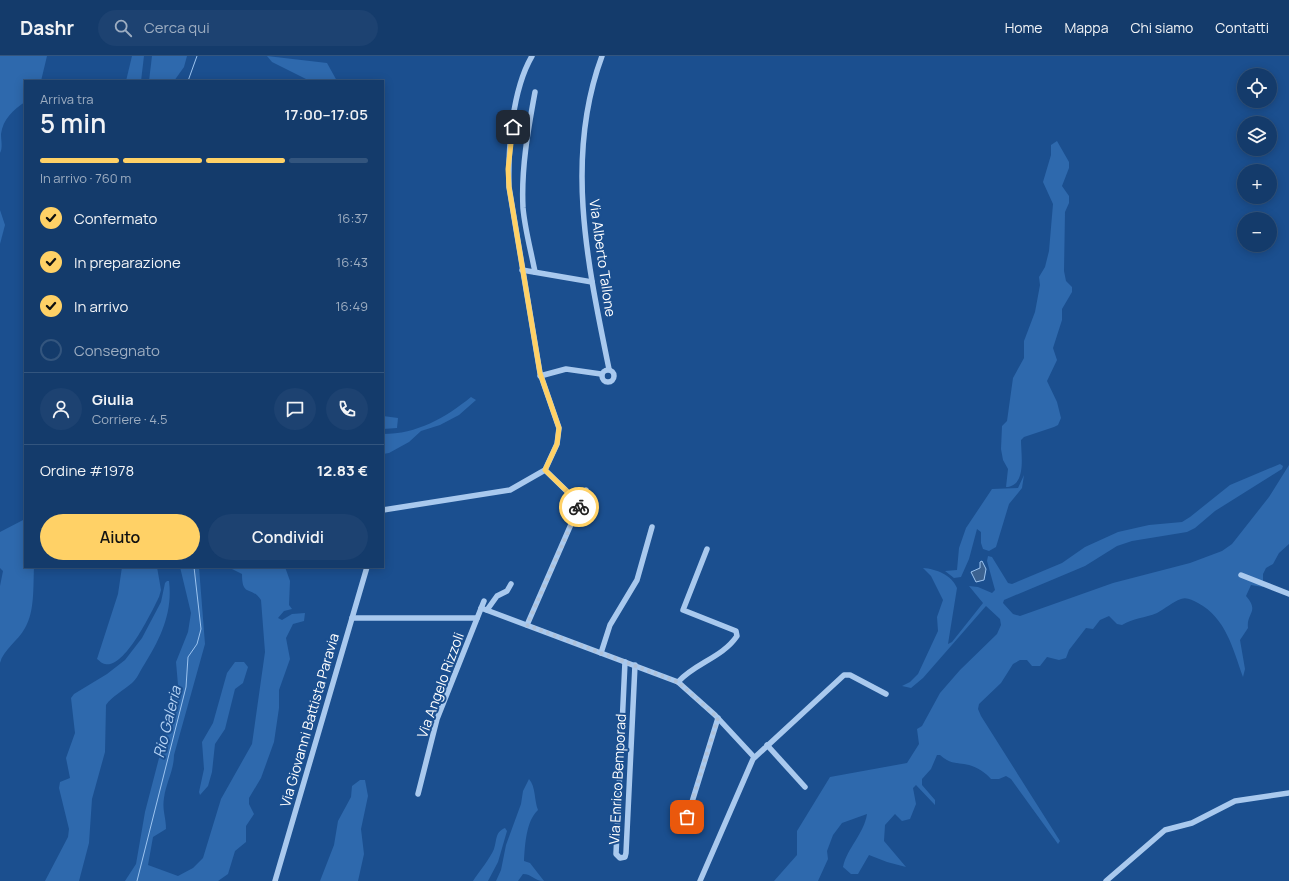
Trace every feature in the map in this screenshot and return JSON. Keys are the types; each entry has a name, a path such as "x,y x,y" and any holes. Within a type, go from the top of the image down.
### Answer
{"street":[{"path":"384,510 404,505 505,492 545,470 557,444 559,428 540,376 509,187 508,169 517,92 521,79 532,56"},
{"name":"Via Alberto Tallone","path":"602,56 590,98 582,163 583,219 592,282 609,369"},
{"path":"535,92 526,148 523,198 525,223 535,272"},
{"path":"522,270 592,282"},
{"path":"540,376 566,369 601,374"},
{"path":"609,369 614,375 611,381 604,381 601,374 604,370 609,369"},
{"path":"545,470 580,504"},
{"path":"527,625 586,490"},
{"path":"601,653 610,625 637,580 652,527"},
{"path":"678,682 686,674 724,651 738,635 736,631 683,610 707,549"},
{"name":"Via Giovanni Battista Paravia","path":"275,881 367,568"},
{"path":"1241,575 1289,594"},
{"path":"488,610 497,596 507,591 511,584"},
{"name":"Via Angelo Rizzoli","path":"418,794 437,719 484,601"},
{"path":"481,608 678,682 718,718 754,757"},
{"path":"352,618 477,618"},
{"name":"Via Enrico Bemporad","path":"625,662 616,854 620,858 625,856 626,853 635,665"},
{"path":"700,881 754,757 846,674 886,694"},
{"path":"683,831 718,718"},
{"path":"767,745 805,787"},
{"path":"1106,881 1165,830 1192,823 1235,801 1289,793"}],"shaded area":[{"path":"0,56 47,56 41,80 24,80 24,103 16,108 6,119 1,134 2,147 0,153"},
{"path":"132,56 144,56 141,80 126,80"},
{"path":"152,56 187,56 184,67 175,80 149,80"},
{"path":"267,56 327,63 336,80 308,80 272,62"},
{"path":"1057,141 1069,162 1069,168 1062,186 1069,196 1069,203 1065,212 1064,271 1066,281 1072,287 1072,292 1062,309 1062,320 1053,348 1057,360 1047,381 1057,402 1061,418 1058,425 1024,437 1021,440 1022,461 1020,476 1013,485 1006,487 1008,469 1003,460 1001,449 1002,426 1007,421 1013,378 1024,358 1024,341 1035,312 1040,285 1039,277 1045,267 1049,251 1053,204 1043,182 1051,155 1051,145"},
{"path":"0,210 5,225 0,244"},
{"path":"471,397 476,400 459,415 440,425 421,431 409,442 389,453 384,454 384,434 419,428 441,418"},
{"path":"384,416 398,418 397,428 384,429"},
{"path":"1280,464 1283,466 1282,469 1215,511 1195,528 1187,532 1132,541 1117,546 1085,566 1004,600 1003,603 1013,614 1020,616 1113,583 1190,563 1222,551 1232,544 1269,497 1289,465 1289,544 1279,553 1273,564 1266,568 1263,574 1263,587 1251,585 1246,596 1252,606 1252,612 1248,623 1248,628 1240,640 1245,669 1243,677 1232,645 1222,626 1208,609 1190,599 1183,598 1157,613 1122,625 1117,624 1109,616 1100,620 1093,629 1086,628 1069,650 1066,658 1059,660 1047,657 1040,666 1032,666 1027,660 1020,660 1013,664 1001,683 979,704 978,709 981,716 1060,841 1058,844 1011,779 1006,776 999,779 991,779 984,772 975,767 951,762 940,755 937,755 931,769 922,779 922,785 935,800 935,805 916,785 913,788 916,804 910,819 902,821 895,814 885,825 884,841 906,867 869,855 858,874 851,874 843,867 848,854 863,828 867,814 842,823 833,835 827,851 828,859 818,881 774,881 797,855 797,831 830,777 907,763 919,744 917,729 922,726 940,693 960,670 997,634 1001,625 1000,619 986,606 923,678 911,688 902,686 910,682 918,674 938,631 937,617 943,600 931,576 923,568 933,570 947,576 955,583 957,588 948,644 952,642 983,603 969,586 978,587 992,593 995,590 987,561 988,556 992,557 1008,583 1012,584 1062,563 1085,547 1118,532 1149,525 1182,522 1230,485"},
{"path":"1024,475 1022,488 1009,504 996,547 989,551 983,549 981,543 981,532 977,529 969,559 961,577 954,578 945,571 957,570 959,548 966,528 992,489 1018,488"},
{"path":"24,520 24,568 34,568 32,606 28,621 19,637 4,654 0,663 0,586 3,571 0,568 0,532"},
{"path":"982,561 986,569 984,580 976,582 971,572 980,568 980,562"},
{"path":"122,568 157,568 161,590 144,626 137,638 121,658 113,663 104,664 97,659 118,594"},
{"path":"180,568 199,568 205,644 165,792 163,806 166,829 153,837 148,865 178,876 193,868 203,858 221,799 252,744 265,652 261,600 254,593 245,589 242,581 242,574 230,568 285,568 290,581 289,605 292,609 284,611 278,618 282,620 292,614 305,613 304,621 293,624 286,638 290,659 279,690 279,708 274,742 261,778 249,798 249,804 254,814 246,826 246,842 235,851 228,874 218,881 125,881 136,864 145,812 178,685 176,662 188,632 191,613"},
{"path":"169,581 169,604 160,635 134,681 114,696 106,705 105,752 92,799 89,843 79,881 45,881 68,837 69,829 59,788 60,782 70,778 66,758 75,733 71,698 74,694 107,674 125,660 142,638 161,602 165,583"},
{"path":"235,662 244,662 248,667 243,683 235,689 225,729 215,744 212,772 208,786 200,795 199,792 204,769 202,742 213,723 227,673"},
{"path":"529,779 533,786 538,810 531,820 529,827 524,861 530,863 544,881 523,874 518,881 496,881 501,870 506,845 521,804 523,791"},
{"path":"360,780 365,780 368,796 361,829 364,854 358,881 320,881 334,845 338,821 351,797 352,786"},
{"path":"505,828 507,831 498,862 488,881 473,881 494,849 499,832"}],"waterway":[{"name":"Rio Galeria","path":"188,80 197,56"},
{"name":"Rio Galeria","path":"137,881 186,687 188,657 197,644 201,629 194,568"}],"way so far":[{"path":"579,507 527,625 678,682 718,718 687,817"}],"route":[{"path":"513,127 508,169 509,187 540,373 559,428 559,438 557,444 545,470 580,504 579,507"}]}
